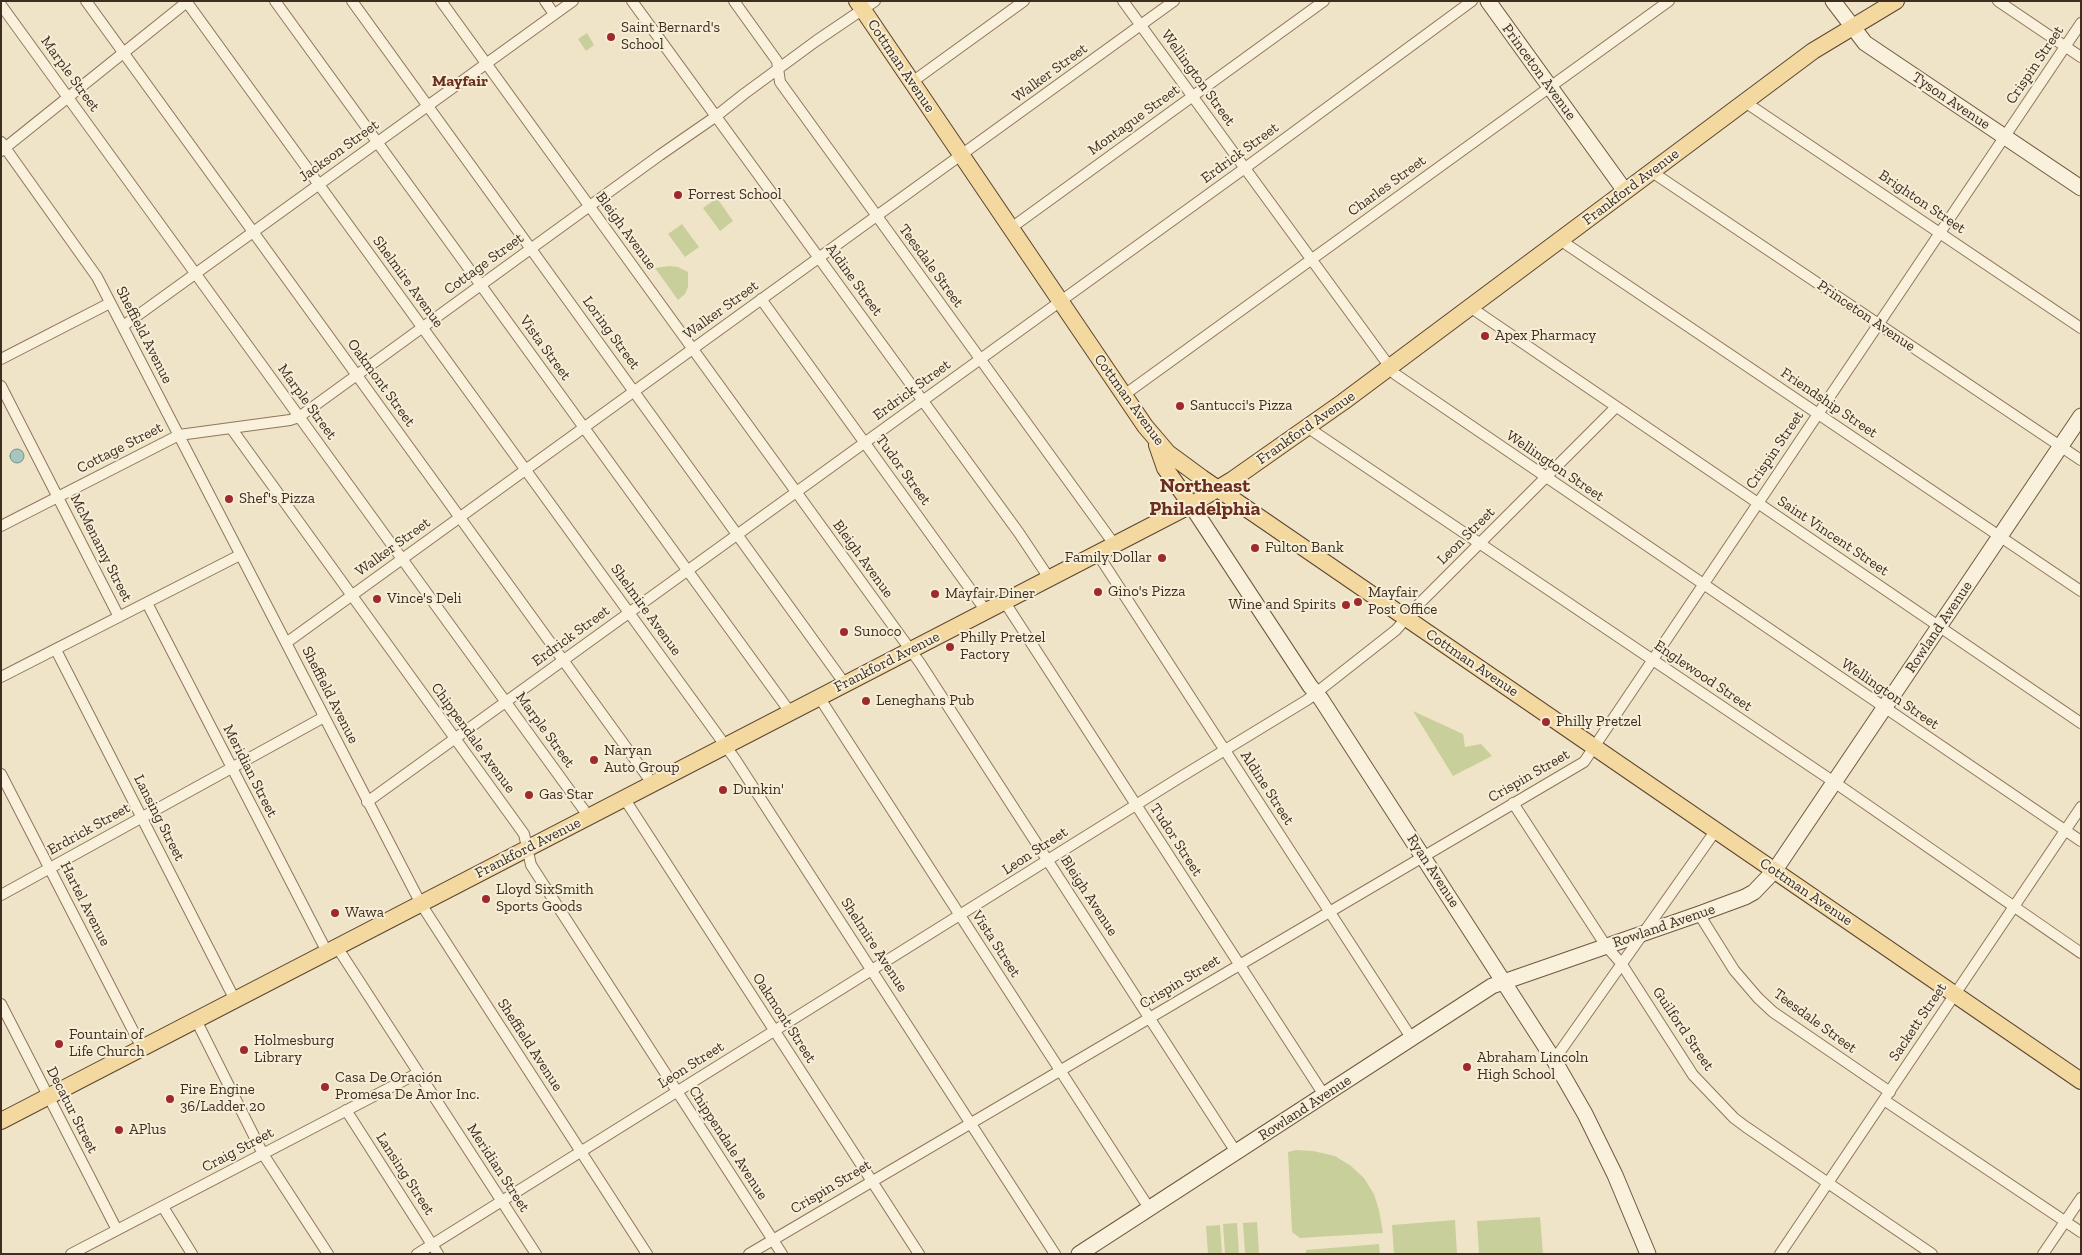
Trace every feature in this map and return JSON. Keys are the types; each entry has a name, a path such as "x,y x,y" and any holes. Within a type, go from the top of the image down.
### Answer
{"main road":[{"name":"Frankford Avenue","path":"1,1121 1190,505 1217,489 1389,368 1813,51 1896,1"},
{"name":"Cottman Avenue","path":"865,4 912,82 1124,395 1155,440 1175,459 2081,1081"},
{"path":"1155,440 1165,468 1190,505"}],"street":[{"name":"Oakmont Street","path":"86,1 652,783"},
{"name":"Vista Street","path":"275,1 790,712"},
{"name":"Loring Street","path":"352,1 845,684"},
{"name":"Bleigh Avenue","path":"441,1 910,650 1236,1152"},
{"path":"545,1 554,14"},
{"name":"Jackson Street","path":"123,326 573,1"},
{"name":"Aldine Street","path":"632,1 1019,533 1048,578"},
{"name":"Teesdale Street","path":"734,1 777,61 780,82 1114,544"},
{"path":"912,82 1024,1"},
{"name":"Wellington Street","path":"1123,1 1389,368 1402,380 2081,841"},
{"name":"Walker Street","path":"286,643 1174,1"},
{"name":"Montague Street","path":"1011,228 1324,1"},
{"name":"Erdrick Street","path":"368,802 1061,302 1472,1"},
{"name":"Princeton Avenue","path":"1488,1 1625,191"},
{"name":"Charles Street","path":"1124,395 1312,261 1669,1"},
{"name":"Tyson Avenue","path":"1833,1 1862,40 1870,47 2081,188"},
{"path":"1998,1 2081,57"},
{"path":"3,147 187,2"},
{"name":"Shelmire Avenue","path":"187,2 725,746 1055,1254"},
{"name":"Cottage Street","path":"1,526 179,435 290,420 299,417 589,206 716,117 865,4"},
{"name":"Marple Street","path":"1,6 589,817"},
{"name":"Crispin Street","path":"749,1254 1584,762 2081,23"},
{"name":"Brighton Street","path":"1746,102 2081,328"},
{"name":"Sheffield Avenue","path":"3,147 93,270 421,904 646,1254"},
{"name":"Princeton Avenue","path":"1652,172 2081,460"},
{"name":"Friendship Street","path":"1560,240 2081,591"},
{"name":"Tudor Street","path":"761,299 986,610"},
{"path":"1,359 110,302"},
{"name":"Saint Vincent Street","path":"1470,308 2081,722"},
{"name":"McMenamy Street","path":"1,386 119,617"},
{"name":"Leon Street","path":"417,1254 1316,693 1396,630 1616,407"},
{"name":"Rowland Avenue","path":"1079,1254 1492,986 1699,914 1749,894 1763,883 1775,870 2081,416"},
{"name":"Englewood Street","path":"1307,427 1834,782 2081,953"},
{"name":"Chippendale Avenue","path":"231,428 524,834 531,865 782,1254"},
{"name":"Ryan Avenue","path":"1190,505 1424,857 1554,1060 1585,1114 1615,1175 1648,1254"},
{"name":"Aldine Street","path":"1097,553 1412,1039"},
{"path":"1,677 240,555"},
{"name":"Tudor Street","path":"1004,601 1324,1095"},
{"name":"Meridian Street","path":"147,603 232,768 332,950 418,1073 536,1254"},
{"name":"Lansing Street","path":"56,650 235,1000"},
{"name":"Vista Street","path":"819,697 1149,1208"},
{"name":"Erdrick Street","path":"1,895 141,816 324,717"},
{"name":"Hartel Avenue","path":"1,774 142,1048"},
{"name":"Oakmont Street","path":"624,798 919,1254"},
{"name":"Guilford Street","path":"1513,803 1606,946 1621,963 1693,1075 1734,1118 1932,1254"},
{"name":"Sackett Street","path":"1780,1254 2081,807"},
{"path":"1554,1060 1716,830"},
{"name":"Teesdale Street","path":"1699,914 1734,970 1773,1012 1887,1096 2081,1232"},
{"name":"Decatur Street","path":"1,1004 117,1230"},
{"path":"196,1020 263,1154 328,1254"},
{"name":"Craig Street","path":"71,1254 418,1073"},
{"name":"Lansing Street","path":"346,1110 438,1254"},
{"path":"2043,1254 2081,1198"},
{"path":"163,1207 192,1254"}],"green space":[{"path":"587,33 594,45 586,51 578,39"},
{"path":"717,198 733,221 720,231 703,208"},
{"path":"682,224 699,247 685,257 668,234"},
{"path":"678,267 688,272 688,287 685,294 678,300 655,268"},
{"path":"1413,711 1463,734 1465,747 1481,744 1492,756 1453,776"},
{"path":"1296,1150 1313,1151 1335,1156 1351,1166 1364,1178 1374,1194 1383,1233 1300,1238 1292,1232 1288,1152"},
{"path":"1540,1217 1543,1254 1479,1254 1477,1221"},
{"path":"1455,1220 1457,1254 1394,1254 1392,1225"},
{"path":"1257,1222 1259,1253 1245,1254 1243,1223"},
{"path":"1237,1223 1239,1254 1225,1254 1223,1224"},
{"path":"1220,1225 1222,1254 1208,1254 1206,1226"},
{"path":"1379,1244 1380,1254 1306,1254 1306,1250"}],"water":[{"path":"17,449 22,451 24,456 22,461 17,463 12,461 10,456 12,451"}],"place":[{"name":"Saint Bernard's School","path":"611,37"},
{"name":"Forrest School","path":"678,195"},
{"name":"Apex Pharmacy","path":"1485,336"},
{"name":"Santucci's Pizza","path":"1180,406"},
{"name":"Shef's Pizza","path":"229,499"},
{"name":"Fulton Bank","path":"1255,548"},
{"name":"Family Dollar","path":"1162,558"},
{"name":"Gino's Pizza","path":"1098,592"},
{"name":"Mayfair Diner","path":"935,594"},
{"name":"Vince's Deli","path":"377,599"},
{"name":"Mayfair Post Office","path":"1358,602"},
{"name":"Wine and Spirits","path":"1346,605"},
{"name":"Sunoco","path":"844,632"},
{"name":"Philly Pretzel Factory","path":"950,647"},
{"name":"Leneghans Pub","path":"866,701"},
{"name":"Philly Pretzel","path":"1546,722"},
{"name":"Naryan Auto Group","path":"594,760"},
{"name":"Dunkin'","path":"723,790"},
{"name":"Gas Star","path":"529,795"},
{"name":"Lloyd SixSmith Sports Goods","path":"486,899"},
{"name":"Wawa","path":"335,913"},
{"name":"Fountain of Life Church","path":"59,1044"},
{"name":"Holmesburg Library","path":"244,1050"},
{"name":"Abraham Lincoln High School","path":"1467,1067"},
{"name":"Casa De Oración Promesa De Amor Inc.","path":"325,1087"},
{"name":"Fire Engine 36/Ladder 20","path":"170,1099"},
{"name":"APlus","path":"119,1130"}],"district":[{"name":"Mayfair","path":"460,81"},
{"name":"Northeast Philadelphia","path":"1205,498"}]}
